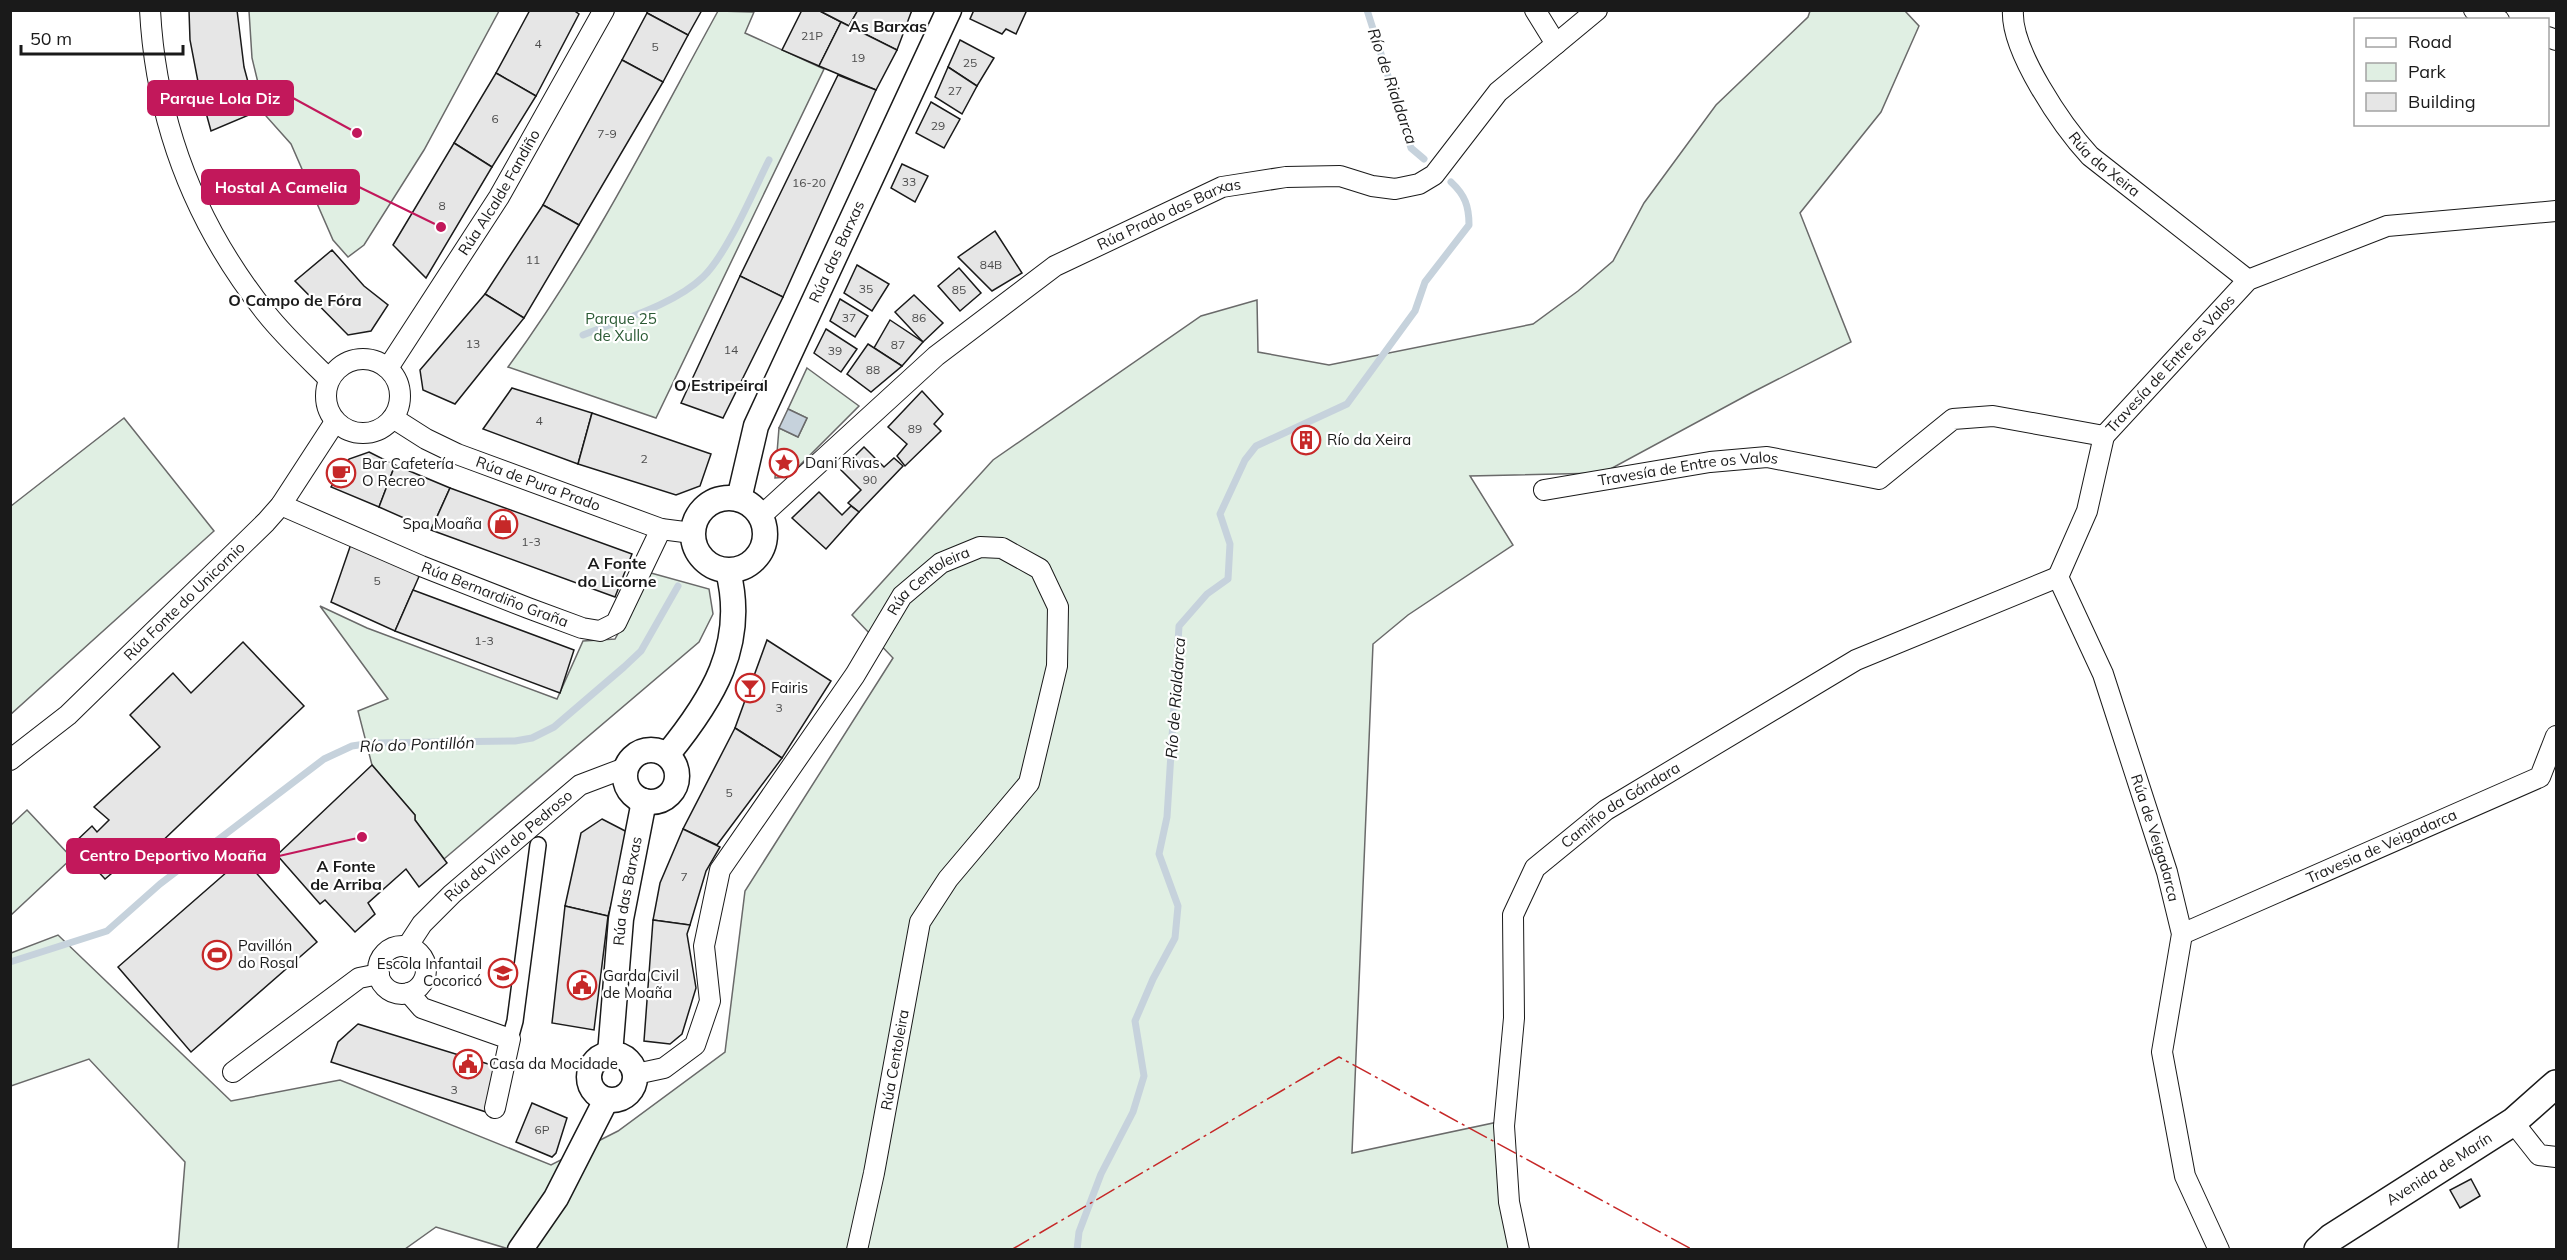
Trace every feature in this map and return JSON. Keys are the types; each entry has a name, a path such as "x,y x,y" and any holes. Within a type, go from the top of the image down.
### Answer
{"main road":[{"name":"Avenida de Marín","path":"2318,1250 2331,1238 2513,1122 2556,1084"}],"street":[{"path":"150,10 156,79 164,113 175,152 195,200 232,268 267,314 329,380"},
{"name":"Rúa Alcalde Fandiño","path":"388,368 499,197 604,10"},
{"name":"Rúa das Barxas","path":"739,499 756,426 949,10"},
{"path":"1535,10 1556,44"},
{"name":"Rúa Prado das Barxas","path":"761,516 936,356 1055,266 1222,187 1286,177 1340,176 1372,186 1395,189 1419,184 1434,175 1498,92 1597,10"},
{"name":"Rúa da Xeira","path":"2013,10 2012,22 2028,65 2073,138 2090,156 2248,280"},
{"path":"2474,10 2494,18"},
{"name":"Travesía de Entre os Valos","path":"1544,490 1710,462 1767,457 1879,479 1953,419 1993,416 2104,436 2248,280 2387,226 2556,211"},
{"path":"367,358 388,368 399,387 400,398 393,418 385,426 364,433 354,432 335,422 326,401 329,380 345,363 367,358"},
{"name":"Rúa de Pura Prado","path":"393,418 426,439 457,454 661,529 692,533"},
{"name":"Rúa Fonte do Unicornio","path":"10,760 68,715 282,505 335,422"},
{"path":"2058,577 2087,511 2104,436"},
{"path":"726,497 739,499 755,508 761,516 765,528 765,541 761,552 741,569 728,571 707,563 699,555 692,533 695,520 702,509 713,501 726,497"},
{"name":"Rúa Bernardiño Graña","path":"282,505 421,566 582,628 600,631 616,623 661,529"},
{"name":"Rúa Centoleira","path":"636,1074 664,1068 695,1046 710,1001 704,946 720,870 855,675 902,596 941,563 980,547 1002,548 1040,569 1058,607 1057,666 1029,783 948,879 920,922 874,1173 857,1250"},
{"path":"667,755 697,719 724,669 732,636 735,596 728,571"},
{"name":"Rúa de Veigadarca","path":"2058,577 2103,674 2167,872 2182,934 2162,1052 2185,1176 2219,1250"},
{"name":"Camiño da Gándara","path":"1519,1250 1509,1202 1504,1126 1514,1018 1513,915 1534,868 1606,810 1856,660 2058,577"},
{"name":"Travesia de Veigadarca","path":"2182,934 2540,777 2556,736"},
{"path":"643,750 659,750 667,755 676,768 676,784 667,797 652,802 644,801 630,792 624,776 629,760 643,750"},
{"name":"Rúa da Vila do Pedroso","path":"379,974 382,959 386,953 393,949 407,947 422,924 452,894 580,785 626,768"},
{"name":"Rúa das Barxas","path":"610,1054 621,919 644,801"},
{"path":"495,1108 516,1021 538,845"},
{"path":"233,1072 359,978 379,974 386,988 401,994 409,993 422,984 426,969 421,955 407,947"},
{"path":"409,993 422,1008 510,1039"},
{"path":"610,1054 622,1056 631,1063 636,1074 633,1089 622,1099 606,1100 595,1094 590,1082 590,1069 598,1059 610,1054"},
{"path":"520,1250 556,1198 606,1100"},
{"path":"2513,1122 2539,1155 2556,1157"}],"green space":[{"path":"249,11 499,11 424,150 364,245 348,257 333,240 291,144 266,116 252,58"},
{"name":"Parque 25 de Xullo","path":"718,11 754,12 745,33 824,69 656,418 508,367 538,325 593,237"},
{"path":"1810,11 1905,11 1919,26 1881,112 1800,213 1851,342 1603,473 1470,476 1513,545 1408,615 1373,644 1352,1153 1498,1122 1524,1249 512,1250 436,1227 405,1249 178,1249 185,1162 89,1059 11,1086 11,953 58,935 231,1101 340,1080 551,1165 618,1131 725,1052 745,891 893,658 852,615 993,460 1201,316 1257,300 1258,352 1329,365 1533,324 1578,291 1613,261 1644,203 1716,105 1808,17"},
{"path":"807,368 859,406 788,477 775,478 779,428 798,437 807,418 788,409"},
{"path":"124,418 214,531 11,714 11,506"},
{"path":"651,573 709,589 713,614 699,642 444,859 415,820 415,815 372,765 358,711 388,699 320,606 367,628 557,699 583,641 615,639"},
{"path":"27,810 72,858 11,915 11,825"}],"shaded area":[{"path":"788,409 807,418 798,437 779,428"}],"building":[{"path":"189,10 237,10 244,67 256,112 211,131 190,40"},
{"path":"530,10 573,10 579,14 536,96 496,73"},
{"path":"648,10 702,10 688,35 647,13"},
{"path":"802,10 818,10 841,22 819,66 782,50"},
{"path":"818,10 858,10 849,26"},
{"path":"858,10 912,10 897,50 849,26"},
{"path":"974,10 1023,10 1026,12 1016,34 1006,29 1002,34 970,19"},
{"path":"647,13 688,35 663,82 622,60"},
{"path":"841,22 897,50 876,90 819,66"},
{"path":"960,40 994,58 977,86 948,67"},
{"path":"622,60 663,82 579,225 543,205"},
{"path":"948,67 977,86 962,114 935,97"},
{"path":"496,73 536,96 492,167 454,143"},
{"path":"838,75 876,90 783,297 740,276"},
{"path":"931,102 960,119 944,148 916,133"},
{"path":"454,143 492,167 426,278 393,245"},
{"path":"902,164 928,176 915,202 891,188"},
{"path":"543,205 579,225 524,318 485,294"},
{"path":"995,231 1022,273 992,291 958,257"},
{"path":"332,250 364,286 388,305 371,331 348,335 295,281"},
{"path":"857,265 889,284 872,311 844,293"},
{"path":"959,268 981,293 960,311 938,286"},
{"path":"740,276 783,297 723,418 681,403"},
{"path":"485,294 524,318 455,404 423,390 420,370"},
{"path":"914,295 943,323 923,342 895,312"},
{"path":"840,299 868,316 855,337 830,321"},
{"path":"890,320 923,342 902,366 874,348"},
{"path":"826,329 857,349 841,372 814,353"},
{"path":"868,344 902,366 871,392 847,374"},
{"path":"512,388 592,413 578,464 483,429"},
{"path":"922,391 943,414 934,424 941,431 905,466 897,456 907,444 888,427"},
{"path":"592,413 711,454 700,486 676,495 578,464"},
{"name":"Río da Xeira","path":"1309,426 1319,439 1303,453 1292,440"},
{"path":"864,447 884,467 894,458 903,466 859,512 848,503 861,490 841,470"},
{"path":"369,452 395,465 379,507 331,487 349,459"},
{"path":"395,465 450,488 431,530 379,507"},
{"path":"450,488 632,554 615,597 431,530"},
{"path":"819,492 842,515 851,506 859,512 826,549 792,518"},
{"path":"352,541 421,572 395,631 331,602"},
{"path":"413,590 574,650 560,693 395,631"},
{"path":"767,640 831,681 782,758 735,728"},
{"path":"243,642 304,706 133,869 124,863 105,879 73,844 92,826 97,832 109,820 94,807 160,747 130,715 173,673 191,693"},
{"path":"735,728 782,758 717,845 683,829"},
{"path":"372,765 415,815 415,820 447,863 419,887 406,869 368,903 375,914 355,932 325,900 320,904 277,855"},
{"path":"602,819 631,834 608,916 565,906 581,833"},
{"path":"683,829 720,847 706,871 690,925 653,920 660,883"},
{"name":"Pavillón do Rosal","path":"243,858 317,942 191,1052 118,967"},
{"path":"565,906 608,916 594,1030 552,1023"},
{"path":"653,920 690,925 687,934 696,988 682,1034 670,1044 644,1041"},
{"path":"358,1024 498,1067 486,1112 331,1062 338,1042"},
{"path":"532,1103 567,1118 556,1153 552,1157 516,1142"},
{"path":"2471,1179 2480,1196 2460,1208 2450,1190"}],"waterway":[{"name":"Río de Rialdarca","path":"1367,10 1411,148 1424,159"},
{"path":"583,335 662,304 703,277 721,254 769,160"},
{"name":"Río de Rialdarca","path":"1077,1250 1079,1232 1101,1174 1133,1112 1144,1076 1135,1021 1153,979 1175,938 1178,906 1159,854 1167,817 1179,626 1207,594 1228,579 1230,544 1220,514 1245,460 1256,446 1347,404 1415,311 1425,282 1469,225 1465,201 1451,182"},
{"name":"Río do Pontillón","path":"10,962 107,931 160,884 324,759 352,746 372,743 515,741 532,738 554,727 641,651 678,586"}],"power":[{"path":"1011,1250 1339,1057 1693,1250"}],"place":[{"name":"Parque Lola Diz","path":"357,133"},
{"name":"Hostal A Camelia","path":"441,227"},
{"name":"Río da Xeira","path":"1306,440"},
{"name":"Dani Rivas","path":"784,463"},
{"name":"Bar Cafetería O Recreo","path":"341,473"},
{"name":"Spa Moaña","path":"503,524"},
{"name":"Fairis","path":"750,688"},
{"name":"Centro Deportivo Moaña","path":"362,837"},
{"name":"Pavillón do Rosal","path":"217,955"},
{"name":"Escola Infantail Cocoricó","path":"503,973"},
{"name":"Garda Civil de Moaña","path":"582,985"},
{"name":"Casa da Mocidade","path":"468,1064"}],"district":[{"name":"As Barxas","path":"888,26"},
{"name":"O Campo de Fóra","path":"295,300"},
{"name":"O Estripeiral","path":"721,385"},
{"name":"A Fonte do Licorne","path":"617,572"},
{"name":"A Fonte de Arriba","path":"346,875"}]}
